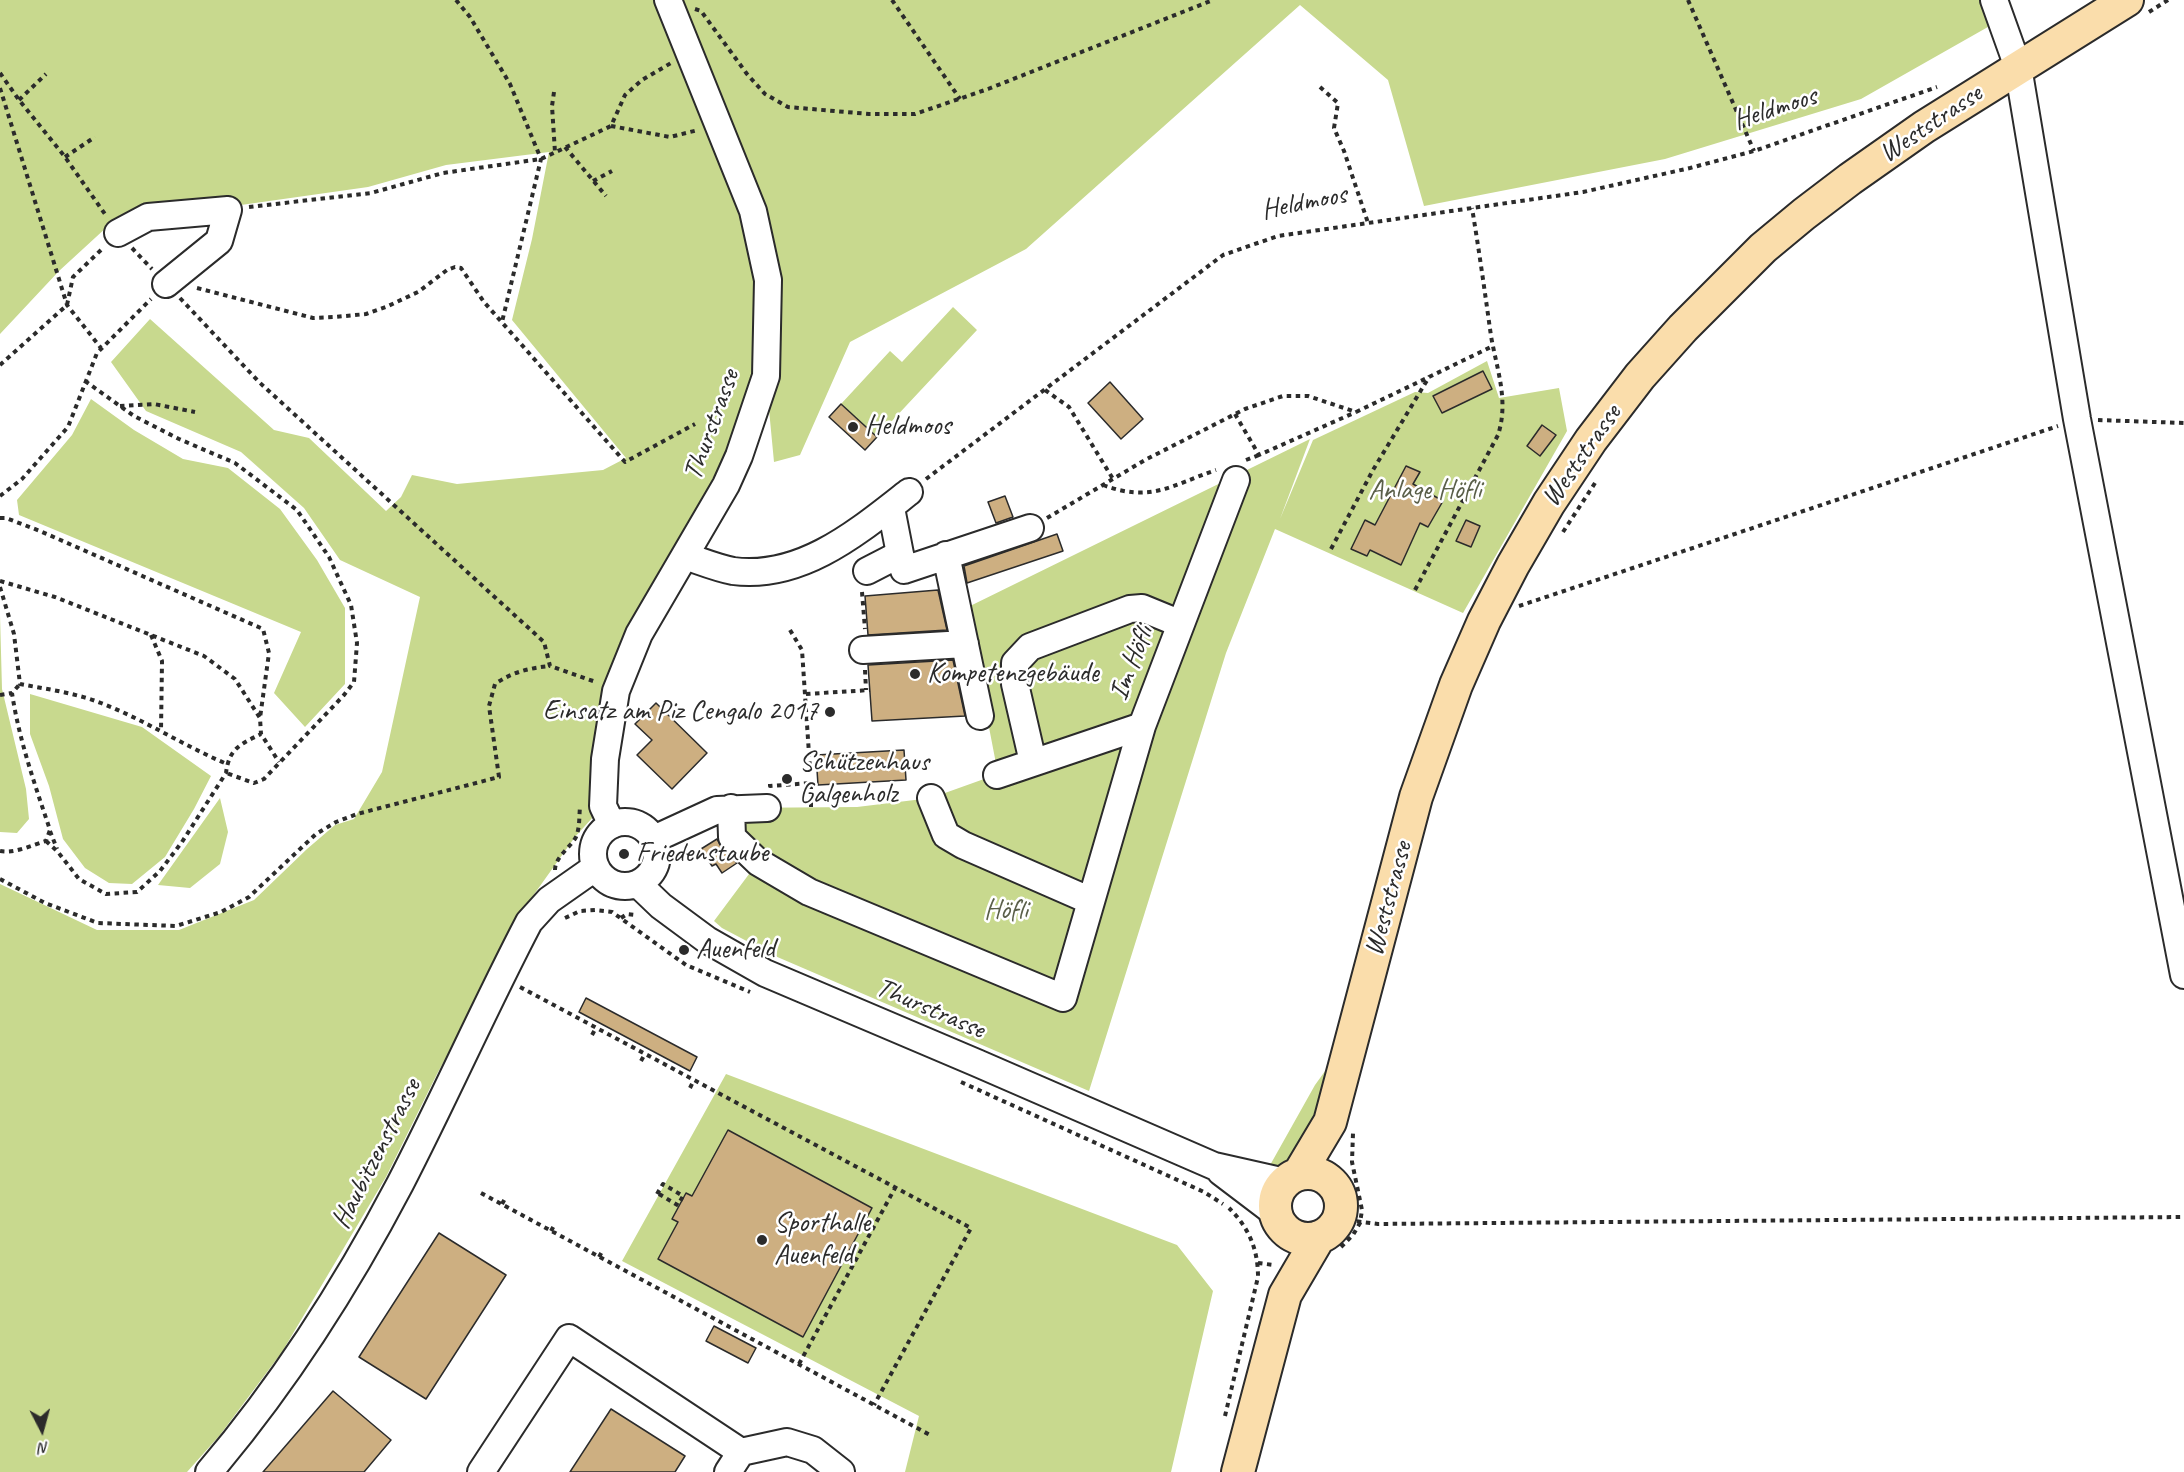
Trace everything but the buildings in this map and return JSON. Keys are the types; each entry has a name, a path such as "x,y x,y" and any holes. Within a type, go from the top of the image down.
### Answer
{"main road":[{"name":"Weststrasse","path":"1334,1185 1342,1126 1416,797 1456,685 1484,621 1513,564 1549,503 1591,440 1640,376 1683,328 1763,248 1850,178 1924,127 2127,0"},
{"name":"Weststrasse","path":"1285,1295 1276,1195 1342,1126"},
{"path":"1238,1472 1285,1295 1339,1232 1341,1200 1334,1185 1321,1175 1313,1173 1292,1178"},
{"path":"1279,1221 1300,1238 1339,1232"}],"street":[{"path":"1994,0 2018,67 2077,419 2184,975"},
{"name":"Thurstrasse","path":"612,825 603,806 605,759 616,691 639,634 726,485 739,456 766,376 768,280 753,211 669,1"},
{"path":"118,233 148,217 228,210 219,241 176,287"},
{"name":"Im Höfli","path":"997,775 1142,726 1181,624 1231,471"},
{"path":"685,556 732,571 761,572 789,566 814,557 839,544 909,492"},
{"path":"888,509 892,513 904,570 1030,528"},
{"path":"867,571 900,554"},
{"path":"946,555 980,716"},
{"path":"1033,762 1015,684 1015,663 1030,647 1130,609 1142,608 1181,624"},
{"path":"863,650 965,644"},
{"path":"731,808 732,837 758,862 809,891 1063,998 1142,726"},
{"path":"654,839 717,810 768,796"},
{"path":"931,798 946,835 963,845 1091,901"},
{"path":"631,823 640,826 654,839 656,865 652,873 638,884 628,886 609,882 601,876 596,867 594,848 598,838 612,825 631,823"},
{"name":"Haubitzenstrasse","path":"209,1472 232,1445 294,1360 348,1276 399,1185 529,922 549,900 596,867"},
{"name":"Thurstrasse","path":"638,884 661,906 707,940 765,974 1214,1166 1292,1178"},
{"name":"Thurstrasse","path":"1214,1166 1279,1221"},
{"path":"481,1472 569,1338 734,1462 787,1442 813,1450 841,1472"}],"path":[{"path":"456,0 470,17 510,84 541,159 502,323"},
{"path":"892,0 960,99"},
{"path":"669,1 701,11 747,74 765,94 788,107 870,114 915,114 960,99 1213,0"},
{"path":"1688,0 1754,151"},
{"path":"611,126 626,95 642,80 674,61 678,71"},
{"path":"0,73 65,157 118,233 176,287 176,294 259,381 544,642 550,666"},
{"path":"19,100 46,74"},
{"name":"Heldmoos","path":"909,492 1223,255 1278,236 1583,192 1690,168 1754,151 1942,84"},
{"path":"1320,87 1338,103 1334,128 1368,223"},
{"path":"0,88 67,305 101,348"},
{"path":"554,92 552,106 555,152"},
{"path":"228,210 371,193 443,173 541,159 611,126 670,137 702,129 698,120"},
{"path":"65,157 95,137"},
{"path":"565,147 606,196"},
{"path":"593,181 612,171"},
{"path":"1415,590 1498,435 1503,420 1504,396 1493,346 1472,207"},
{"path":"0,365 67,305 74,277 118,233"},
{"path":"196,288 313,318 335,317 366,314 386,307 418,292 447,270 455,267 461,268 484,302 625,462 695,424"},
{"path":"0,496 22,480 68,427 101,348 176,287"},
{"path":"1103,484 1122,492 1161,492 1231,471 1259,455 1356,412 1493,346"},
{"path":"1331,549 1373,470 1429,377"},
{"path":"86,381 134,416 235,463 297,510 329,557 351,605 357,643 354,682 345,695 264,779 254,783 226,773"},
{"path":"1045,390 1069,407 1113,479"},
{"path":"1030,528 1145,460 1235,414 1283,396 1308,396 1356,412"},
{"path":"120,406 154,404 195,412"},
{"path":"1235,414 1259,455"},
{"path":"1522,597 1516,607 2077,419 2184,423"},
{"path":"1561,537 1599,476"},
{"path":"0,518 6,518 40,531 263,629 269,653 260,718 261,734 279,762"},
{"path":"0,581 55,597 204,656 235,679 260,718"},
{"path":"0,587 14,634 20,684 12,693 0,695"},
{"path":"790,630 802,650 810,769"},
{"path":"151,635 162,661 161,731"},
{"path":"0,879 45,903 98,923 176,926 221,912 249,897 316,834 336,822 357,814 499,777 489,706 495,684 507,676 524,670 550,666 581,675 616,691"},
{"path":"20,684 99,702 227,764"},
{"path":"806,694 870,690"},
{"path":"12,693 22,742 58,852"},
{"path":"46,841 58,852 79,879 106,894 137,892 160,871 174,852 226,773 227,764 237,746 261,734"},
{"path":"768,796 770,786 811,782 811,807"},
{"path":"555,872 555,863 575,837 580,806"},
{"path":"46,841 50,830"},
{"path":"0,851 18,850 46,841"},
{"path":"580,911 612,912 686,964 751,992"},
{"path":"621,918 624,915 636,915"},
{"path":"500,978 971,1228 874,1405"},
{"path":"592,1035 596,1028"},
{"path":"641,1062 645,1054"},
{"path":"690,1088 694,1080"},
{"path":"956,1080 1204,1192 1227,1206 1241,1220 1250,1235 1258,1263 1256,1289 1222,1427"},
{"path":"1339,1232 1362,1210 1342,1126"},
{"path":"663,1184 683,1196 678,1206 658,1194 663,1184"},
{"path":"799,1364 895,1188"},
{"path":"481,1193 930,1435"},
{"path":"501,1204 506,1197"},
{"path":"1339,1232 2184,1217"},
{"path":"551,1231 555,1224"},
{"path":"599,1257 603,1250"},
{"path":"1258,1263 1272,1265"}],"green space":[{"path":"0,0 1994,0 2002,19 1861,99 1665,159 1424,206 1388,80 1300,5 1026,249 850,342 800,455 774,462 766,378 639,634 603,806 575,837 520,914 386,1177 282,1352 220,1435 187,1472 0,1472 0,884 97,930 179,930 254,900 335,825 354,819 382,772 420,597 340,560 304,508 241,452 146,411 111,362 150,319 274,430 309,438 386,511 401,497 412,475 457,484 603,470 626,458 512,320 532,239 549,152 446,165 368,187 241,205 120,215 59,271 0,334"},
{"path":"953,307 977,330 877,437 841,404 890,351 902,362"},
{"name":"Höfli","path":"1487,361 1499,398 1559,388 1567,431 1463,613 1275,529 1226,653 1089,1091 775,956 722,928 714,921 758,862 731,808 857,807 931,798 998,774 966,608 1310,439 1280,519 1313,440 1415,392 1428,393"},
{"path":"91,399 134,430 183,459 228,468 280,509 317,560 345,608 345,684 305,727 274,693 301,632 19,515 17,500 72,435"},
{"path":"0,615 2,689 26,789 29,819 17,833 0,832"},
{"path":"30,694 142,727 211,776 165,857 132,884 109,883 85,868 63,839 49,786 30,734"},
{"path":"220,798 228,832 220,864 190,888 158,885"},
{"path":"1333,1060 1311,1130 1299,1154 1286,1164 1269,1167 1315,1085"},
{"path":"726,1074 1177,1245 1213,1291 1171,1472 905,1472 919,1416 622,1261"}],"place":[{"name":"Heldmoos","path":"853,427"},
{"name":"Kompetenzgebäude","path":"915,674"},
{"name":"Einsatz am Piz Cengalo 2017","path":"830,712"},
{"name":"Schützenhaus Galgenholz","path":"787,779"},
{"name":"Friedenstaube","path":"624,854"},
{"name":"Auenfeld","path":"684,950"},
{"name":"Sporthalle Auenfeld","path":"762,1240"}],"park label":[{"name":"Anlage Höfli","path":"1425,491"}]}
